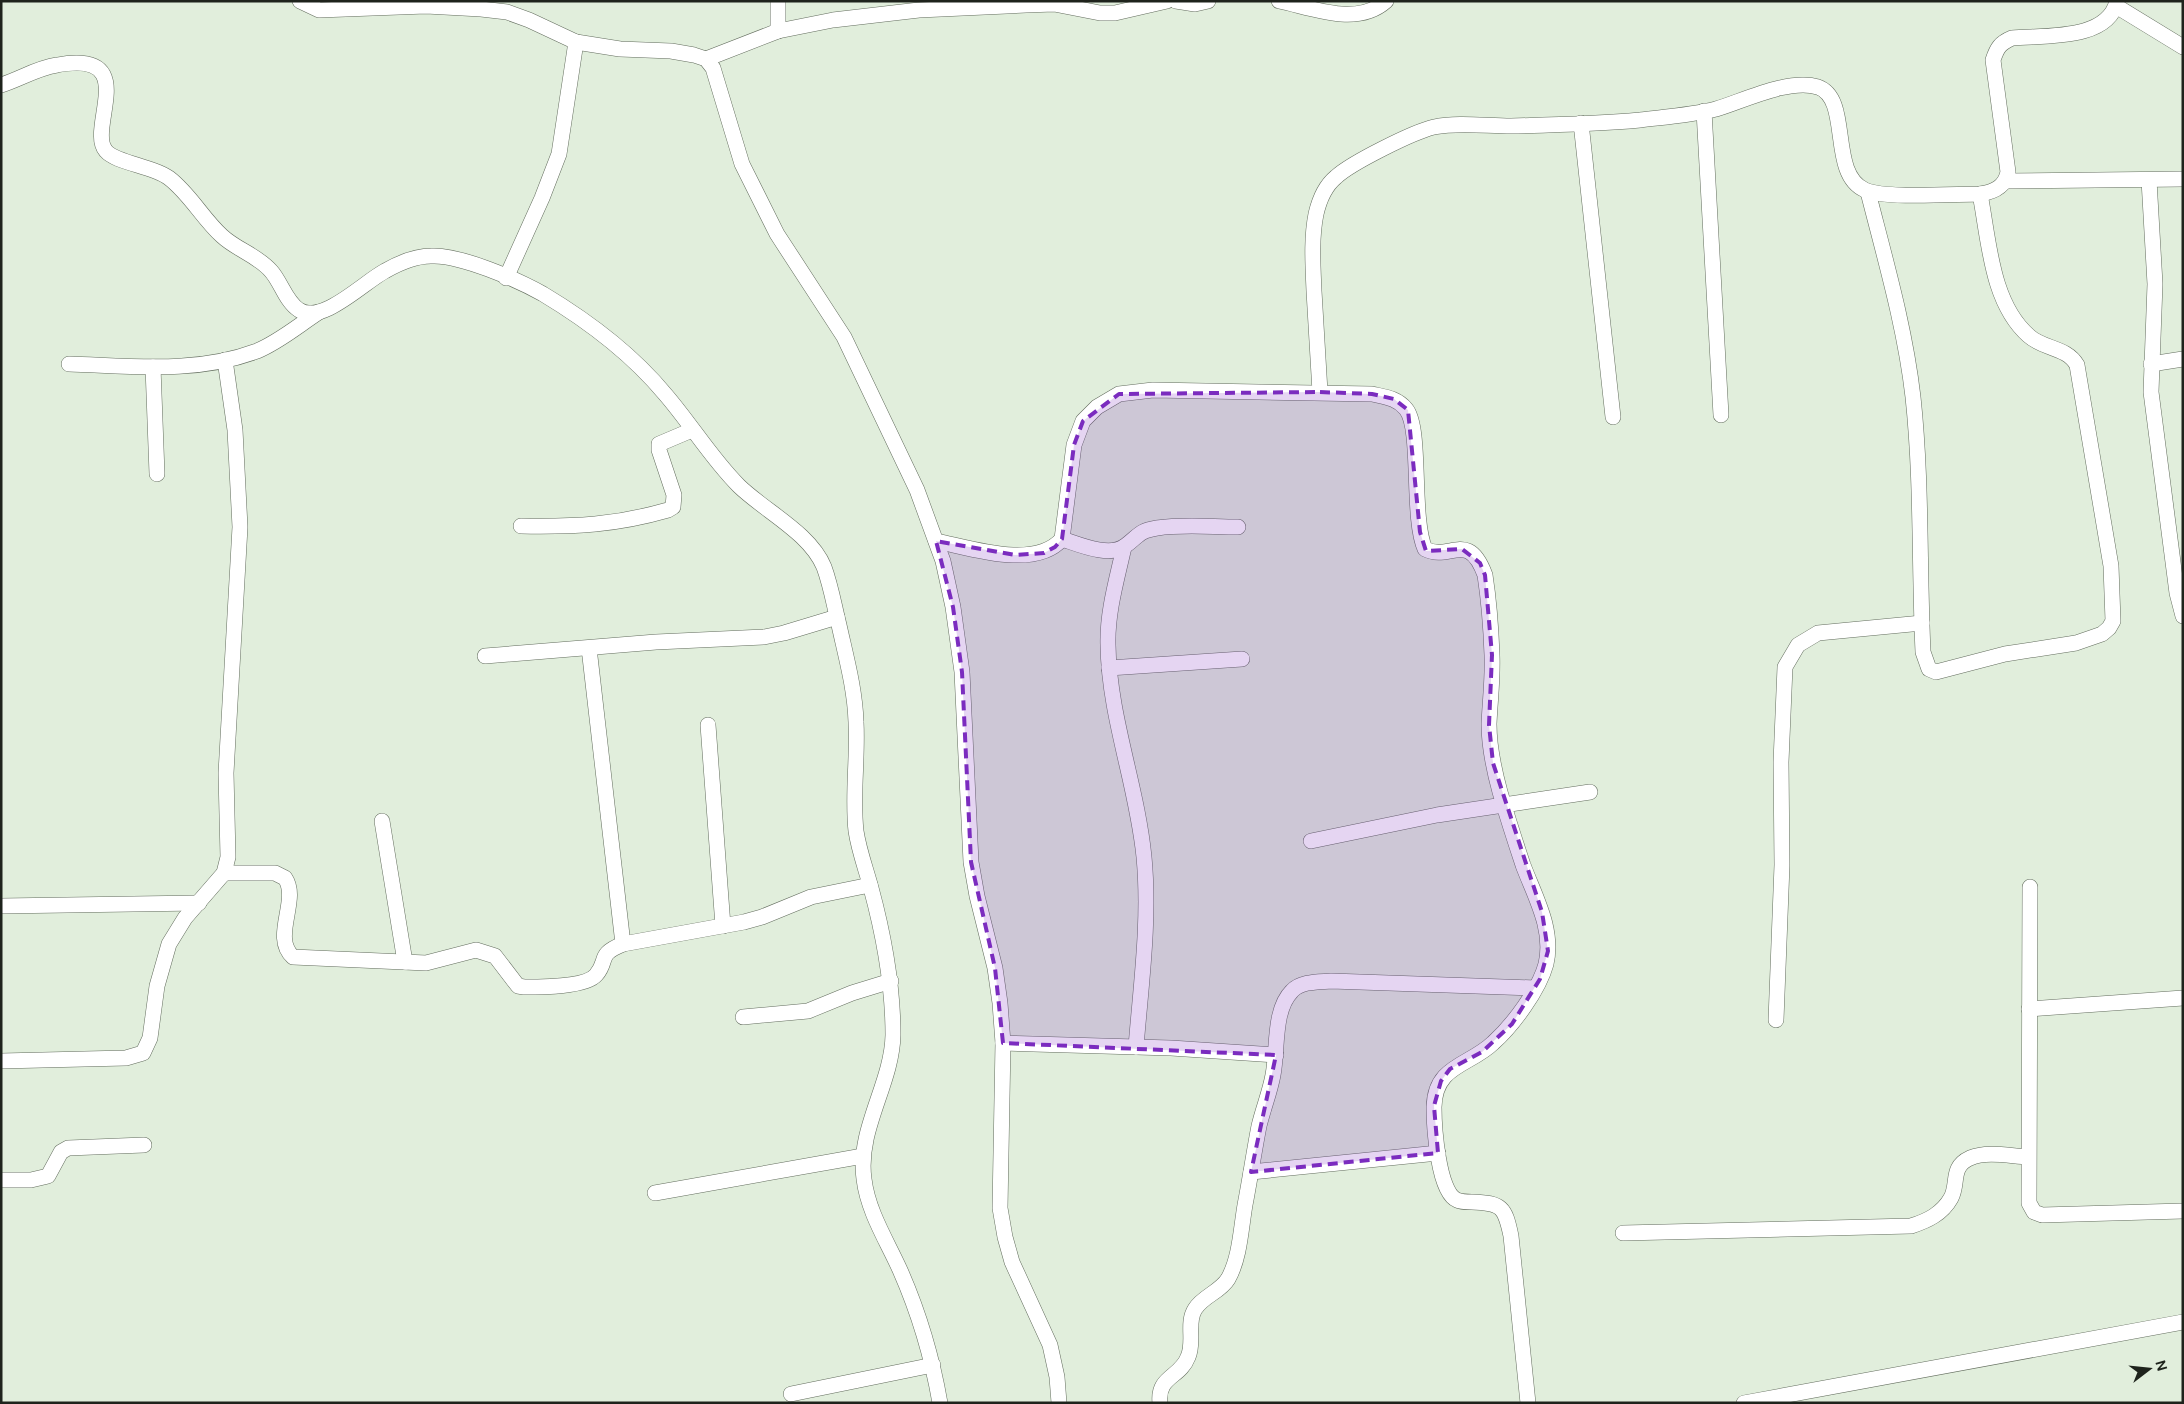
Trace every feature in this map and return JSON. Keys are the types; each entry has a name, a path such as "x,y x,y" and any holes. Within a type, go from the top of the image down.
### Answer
{"street":[{"path":"300,1 318,10 417,6 480,8 507,12 576,42 620,49 671,51 706,59 778,31 833,20 919,10 1054,4 1100,13 1115,13 1167,1"},
{"path":"778,1 778,31"},
{"path":"1176,1 1199,2"},
{"path":"1279,1 1348,15 1364,14 1377,10 1386,1"},
{"path":"1320,392 1313,257 1316,215 1323,193 1335,177 1349,167 1414,134 1436,127 1639,120 1704,112 1751,96 1806,85 1826,91 1833,100 1843,155 1850,175 1858,187 1868,192 1886,194 1980,194 1992,192 2006,180 2008,172 1993,60 1997,49 2003,41 2012,38 2092,30 2110,18 2117,4 2183,47"},
{"path":"506,278 542,198 559,154 576,42"},
{"path":"706,59 713,68 742,164 777,234 844,337 917,490 936,541 953,607 962,672 971,862 977,896 996,968 1002,1043 1000,1208 1004,1237 1022,1287 1050,1345 1056,1370 1059,1403"},
{"path":"1,85 52,65 84,62 92,65 105,80 107,90 101,140 103,148 107,153 166,176 180,188 226,240 262,262 272,272 296,309 307,314 330,309 387,269 411,259 436,255 478,266 540,292 608,337 664,393 736,484 764,508 800,534 814,549 823,564 852,684 856,722 854,805 856,831 891,981 891,1056 887,1077 866,1138 864,1178 870,1206 900,1270 920,1320 933,1365 940,1403"},
{"path":"1704,112 1722,415"},
{"path":"1581,123 1613,417"},
{"path":"2006,180 2183,179"},
{"path":"2149,180 2155,284 2151,392 2177,543 2183,616"},
{"path":"1868,192 1905,343 1913,395 1919,473 1924,660 1929,669 1936,672 2005,654 2076,643 2102,634 2114,621 2111,566 2077,364 2066,354 2030,338 2007,308 1996,275 1980,194"},
{"path":"69,364 154,367 198,366 259,350 319,312"},
{"path":"2151,364 2183,359"},
{"path":"1,1061 126,1058 143,1053 150,1038 157,986 169,944 185,918 224,873 229,840 226,773 240,527 235,430 225,360"},
{"path":"154,367 157,474"},
{"path":"936,541 988,552 1029,556 1044,553 1055,547 1062,539 1074,445 1082,421 1097,406 1118,394 1153,390 1372,394 1394,398 1408,410 1415,449 1420,532 1425,549 1436,552 1462,548 1471,553 1480,563 1488,595 1492,655 1489,725 1491,745 1504,804 1547,930 1548,951 1545,966 1535,988 1512,1024 1482,1052 1450,1069 1441,1081 1434,1106 1438,1153 1448,1193 1456,1200 1492,1203 1500,1206 1507,1217 1511,1236 1528,1403"},
{"path":"521,526 566,527 608,524 668,510 673,507 674,502 658,450 659,444 692,430"},
{"path":"1136,1047 1146,907 1144,857 1130,774 1115,714 1109,668 1108,642 1112,607 1124,548 1139,533 1159,527 1238,527"},
{"path":"1062,539 1104,550 1124,548"},
{"path":"485,656 764,637 784,634 837,617"},
{"path":"1776,1020 1782,866 1781,762 1785,667 1798,644 1818,633 1922,623"},
{"path":"589,648 623,944"},
{"path":"1109,668 1242,659"},
{"path":"708,725 723,926"},
{"path":"1311,841 1437,814 1590,792"},
{"path":"382,821 405,962"},
{"path":"224,873 275,874 285,878 289,890 285,942 289,954 293,957 436,962 476,950 495,956 518,986 524,987 568,984 590,980 596,975 606,953 623,944 762,917 811,897 870,885"},
{"path":"2030,887 2029,1203 2034,1212 2042,1215 2183,1211"},
{"path":"1,906 199,902"},
{"path":"743,1016 808,1011 852,993 891,981"},
{"path":"1160,1403 1159,1393 1162,1385 1183,1367 1192,1348 1193,1312 1200,1302 1221,1288 1234,1264 1276,1055 1285,999 1293,989 1303,984 1332,981 1535,988"},
{"path":"2029,1010 2183,998"},
{"path":"1002,1043 1136,1047 1276,1055"},
{"path":"1,1180 32,1180 48,1176 61,1152 75,1146 144,1144"},
{"path":"1251,1172 1438,1153"},
{"path":"1622,1233 1911,1226 1926,1221 1941,1212 1952,1197 1956,1171 1960,1164 1968,1159 1989,1154 2028,1157"},
{"path":"655,1193 864,1156"},
{"path":"1744,1403 2183,1322"},
{"path":"791,1394 933,1365"}],"highlighted area":[{"path":"1320,392 1372,394 1394,399 1408,410 1420,532 1426,551 1462,549 1480,563 1485,575 1492,655 1489,725 1493,763 1542,912 1548,951 1540,979 1512,1024 1482,1052 1450,1069 1441,1081 1434,1106 1438,1153 1251,1172 1276,1055 1003,1043 995,968 971,862 962,672 953,607 936,541 1015,555 1044,553 1055,547 1062,539 1074,445 1083,421 1119,394"}]}
